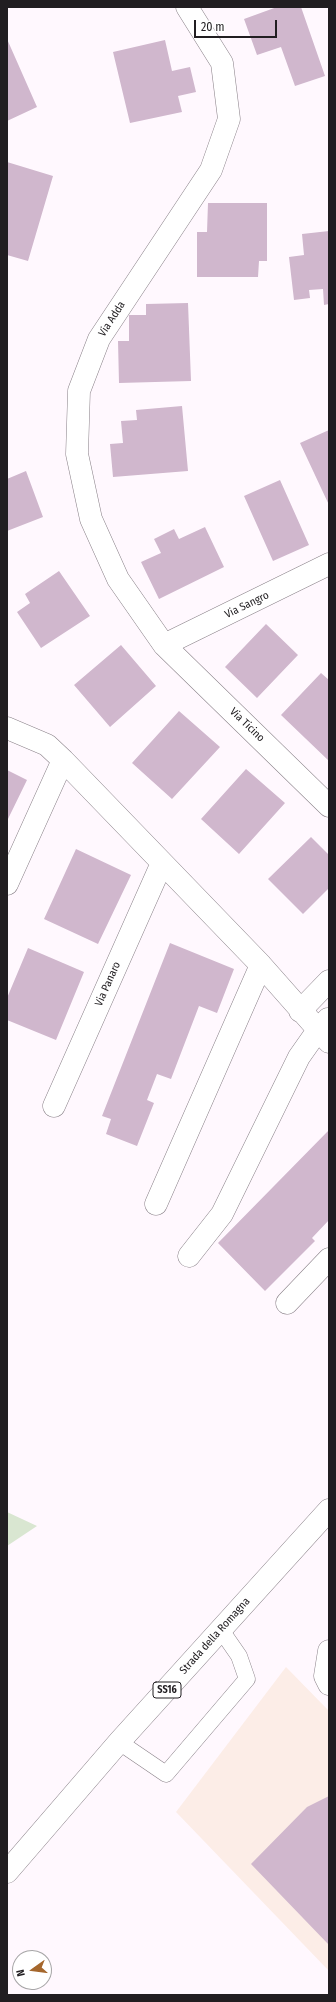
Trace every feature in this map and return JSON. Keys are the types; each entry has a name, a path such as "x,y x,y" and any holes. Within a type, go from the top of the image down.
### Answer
{"street":[{"name":"Via Adda","path":"164,645 118,579 91,519 77,454 79,391 99,339 211,170 229,119 222,63 187,7"},
{"name":"Via Sangro","path":"164,645 329,564"},
{"name":"Via Ticino","path":"164,645 329,806"},
{"path":"7,728 47,744 261,965 300,1011 326,1030 299,1057 222,1214 188,1256"},
{"path":"7,884 63,760"},
{"name":"Via Panaro","path":"54,1106 162,863"},
{"path":"156,1204 261,965"},
{"path":"300,1011 329,981"},
{"path":"287,1303 329,1259"},
{"name":"Strada della Romagna","path":"7,1872 119,1742 329,1510"},
{"path":"329,1651 325,1676 329,1684"}],"lane":[{"path":"119,1742 166,1774 247,1679 239,1656 221,1630"}],"shaded area":[{"path":"286,1667 329,1711 329,1971 176,1812"}],"green space":[{"path":"7,1512 37,1526 7,1546"}],"building":[{"path":"277,7 301,7 325,76 295,86 281,47 257,55 244,19"},
{"path":"7,39 37,107 7,121"},
{"path":"165,40 172,71 190,67 196,92 178,96 182,112 130,123 113,52"},
{"path":"7,162 53,176 28,261 7,255"},
{"path":"208,203 267,203 267,261 259,261 258,277 197,277 197,232 207,232"},
{"path":"329,231 329,304 324,305 323,289 309,290 310,298 294,300 289,257 304,255 302,234"},
{"path":"188,303 191,381 119,383 118,341 129,341 129,315 146,315 146,304"},
{"path":"182,406 188,471 113,477 110,444 123,443 121,421 137,420 136,410"},
{"path":"329,430 329,505 300,443"},
{"path":"26,471 43,517 7,531 7,479"},
{"path":"280,480 309,545 273,561 244,496"},
{"path":"205,527 224,567 159,599 141,562 161,553 154,539 174,529 179,539"},
{"path":"59,571 90,616 41,648 17,612 30,603 25,594"},
{"path":"266,624 298,655 257,698 225,667"},
{"path":"121,645 156,686 110,727 74,685"},
{"path":"321,673 329,680 329,761 281,715"},
{"path":"179,711 220,747 172,799 132,763"},
{"path":"246,769 285,803 239,854 201,819"},
{"path":"7,770 27,780 8,819 7,819"},
{"path":"311,837 329,855 329,888 303,914 268,879"},
{"path":"76,849 131,875 98,944 44,919"},
{"path":"170,943 234,969 217,1013 199,1006 171,1079 157,1074 147,1100 154,1103 137,1146 106,1134 111,1119 102,1116"},
{"path":"28,948 84,972 56,1040 7,1020 7,998"},
{"path":"329,1130 329,1220 312,1238 315,1241 265,1291 218,1243"},
{"path":"329,1796 329,1945 251,1864 307,1807"}]}
